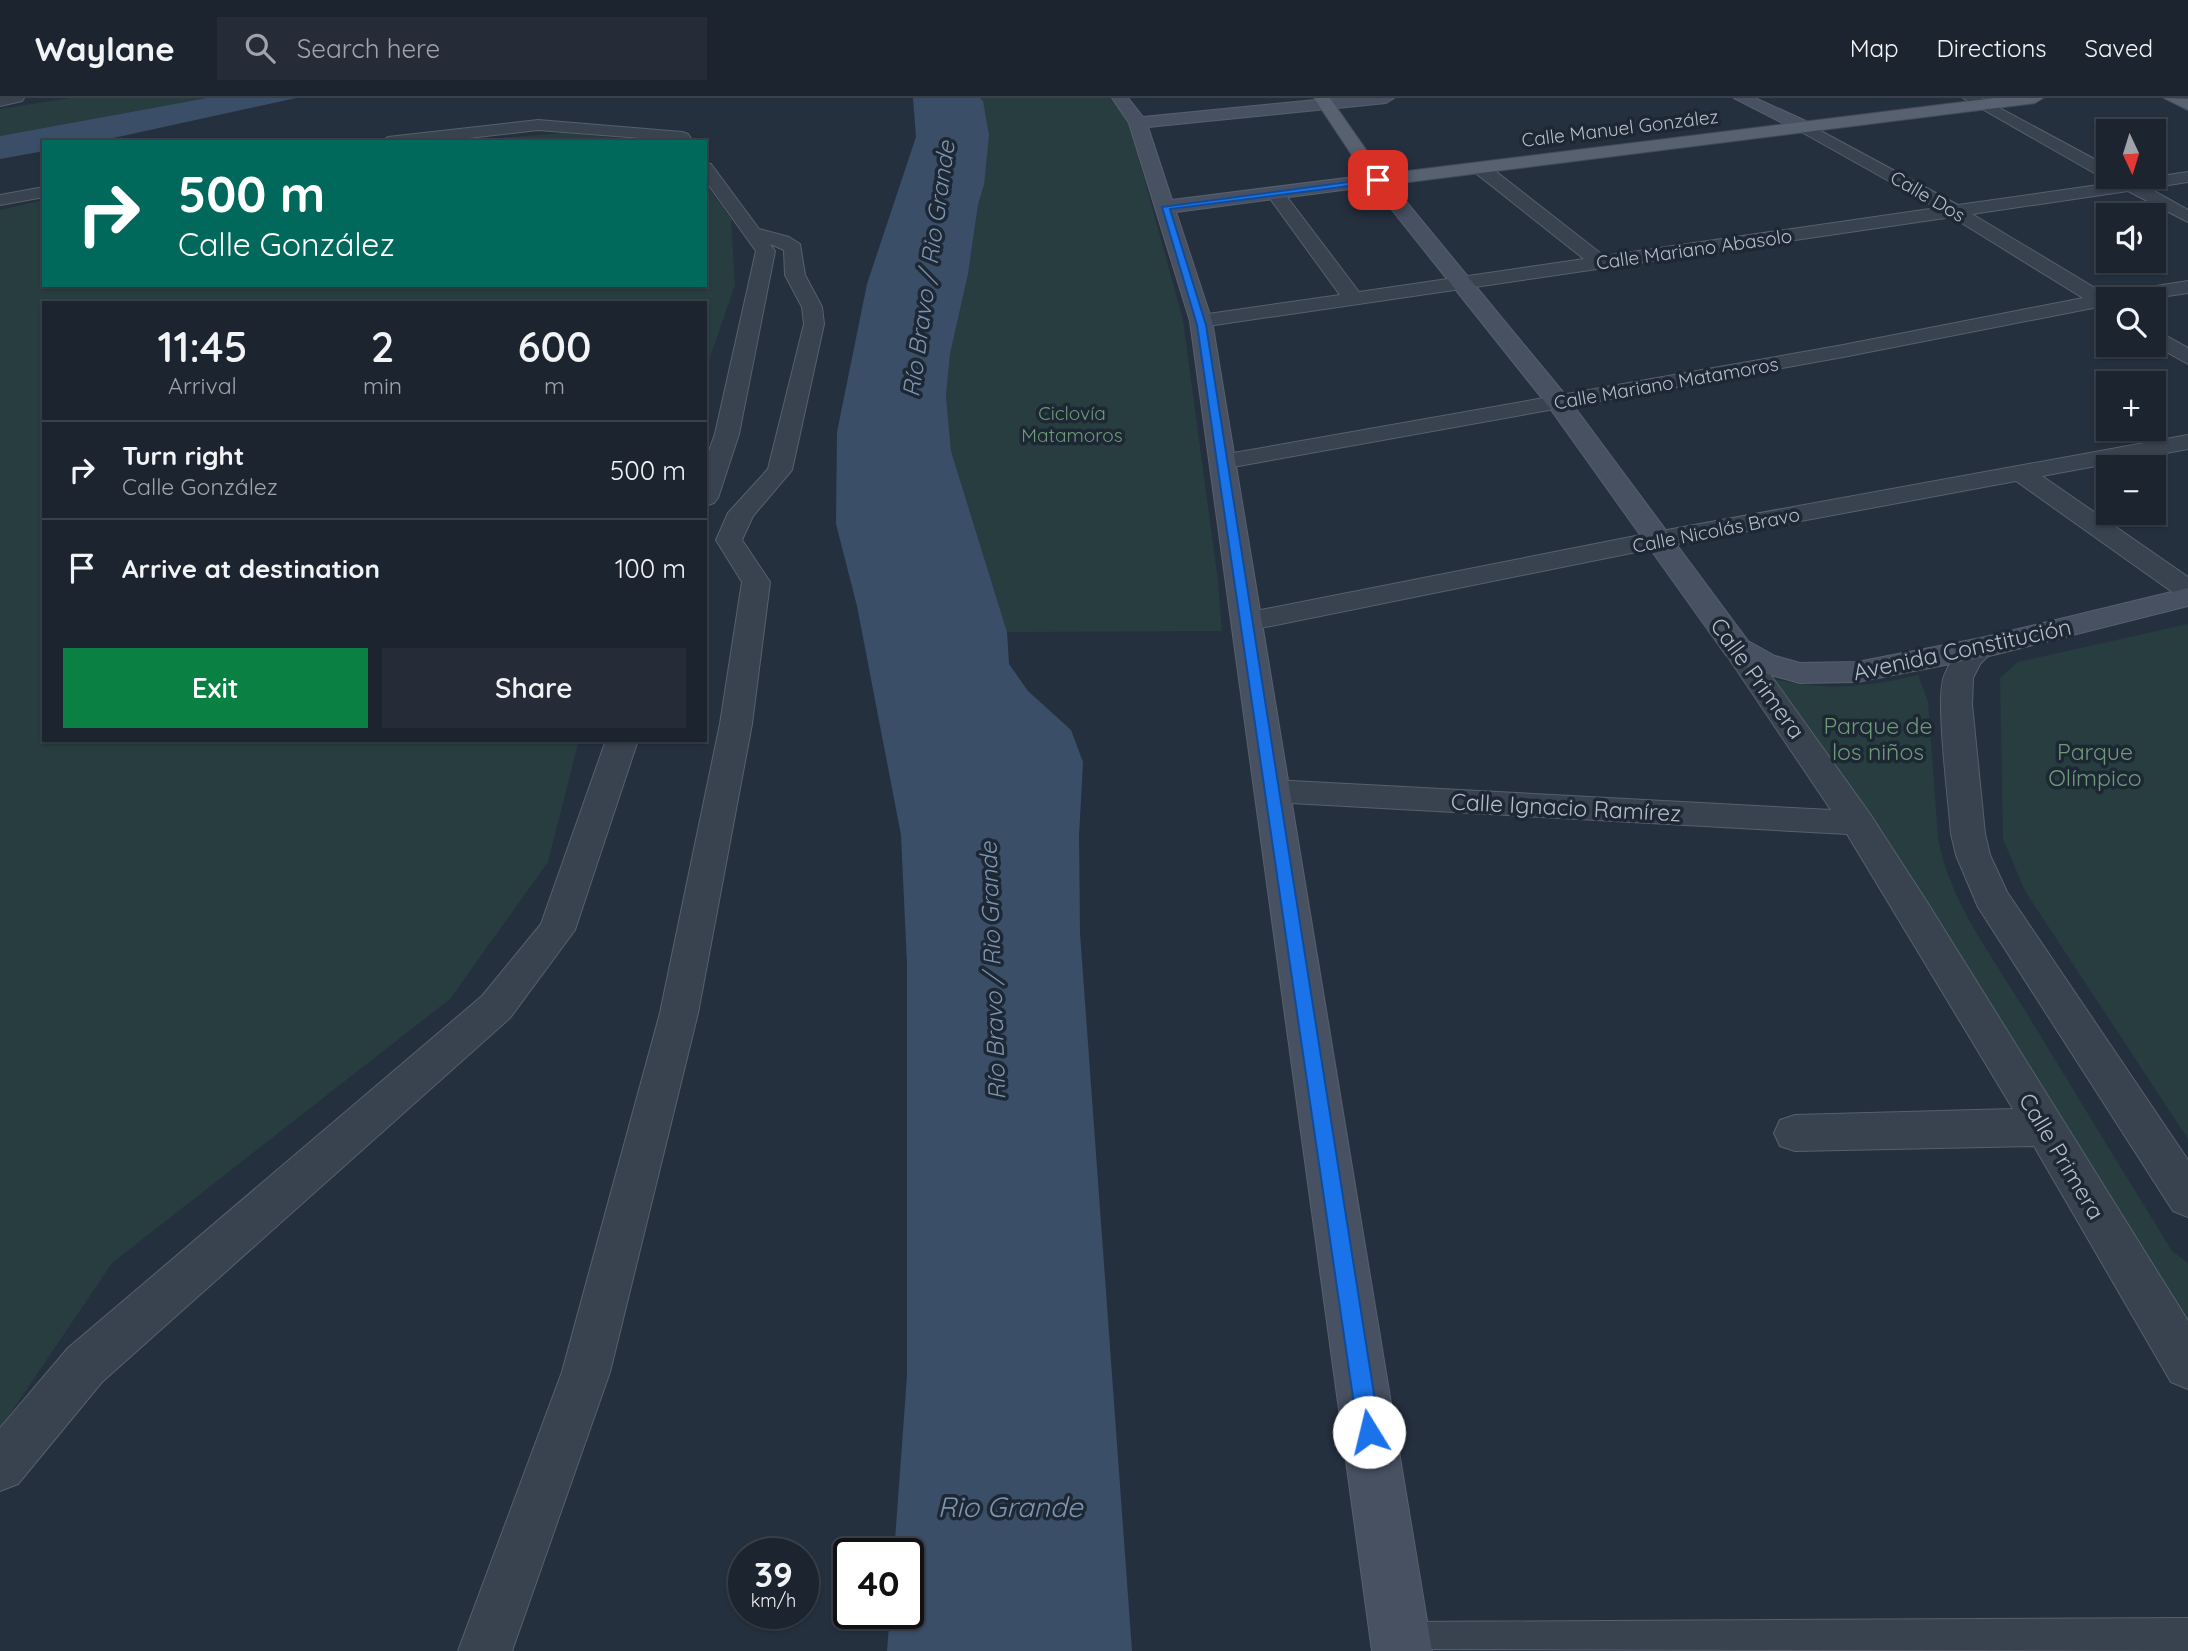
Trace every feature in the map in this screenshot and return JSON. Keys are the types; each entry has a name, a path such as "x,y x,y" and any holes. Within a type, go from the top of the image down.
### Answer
{"main road":[{"name":"Calle Manuel González","path":"1378,180 1804,127 1976,101 2035,98"},
{"path":"2172,98 2188,105"},
{"name":"Calle Primera","path":"1324,101 1378,180"}],"street":[{"path":"0,101 17,98"},
{"path":"1386,98 1129,110 1166,207 1201,321 1402,1650 2188,1645"},
{"name":"Calle Dos","path":"1742,98 1804,127 2096,294"},
{"path":"1976,101 2096,167"},
{"path":"406,140 538,125 682,137 684,140"},
{"path":"1479,167 1600,263"},
{"path":"707,171 766,251 727,434 707,492"},
{"name":"Calle Mariano Abasolo","path":"2166,178 2188,177"},
{"path":"1166,207 1378,180"},
{"name":"Calle Primera","path":"1378,180 1558,402 1802,737 2045,1127 2188,1365"},
{"name":"Calle Mariano Abasolo","path":"1201,321 1955,211 2096,186"},
{"path":"2137,189 2188,217"},
{"path":"0,200 42,192"},
{"path":"1275,193 1354,299"},
{"path":"485,1651 586,1372 679,1013 736,724 756,582 729,540 730,532 737,517 772,482 780,470 814,324 812,307 795,275 793,248 756,234"},
{"name":"Calle Mariano Matamoros","path":"2166,291 2188,287"},
{"name":"Calle Mariano Matamoros","path":"1222,462 2096,303"},
{"path":"2166,343 2188,357"},
{"name":"Calle Nicolás Bravo","path":"1245,622 1656,540 2188,442"},
{"path":"2021,473 2188,590"},
{"name":"Avenida Constitución","path":"1737,648 1773,666 1800,673 1857,672 1981,648 2188,597"},
{"path":"1981,648 1968,659 1957,684 1965,811 1973,855 1991,897 2004,919 2188,1196"},
{"path":"0,1466 85,1365 496,1007 557,930 621,742"},
{"name":"Calle Ignacio Ramírez","path":"1273,791 1858,823"},
{"path":"1794,1133 2045,1127"}],"green space":[{"path":"70,98 207,98 0,136 0,109"},
{"name":"Ciclovía Matamoros","path":"980,98 1110,98 1129,123 1183,320 1218,581 1222,631 1007,632 951,451 946,396 950,354 984,185 983,101"},
{"path":"563,133 642,140 473,140"},
{"path":"707,187 731,219 735,285 707,366 707,301 42,301 42,742 578,742 548,862 450,999 112,1263 0,1429 0,210 42,200 42,287 707,287"},
{"name":"Parque Olímpico","path":"2188,624 2188,1139 2025,891 2003,839 2000,678 2018,662"},
{"name":"Parque de los niños","path":"1918,675 1928,701 1938,838 1951,883 1973,927 2172,1251 2188,1263 2188,1333 1773,679 1811,685 1845,686 1880,683"}],"water":[{"path":"207,98 296,98 104,140 42,140 42,151 0,159 0,136"},
{"name":"Rio Grande","path":"913,98 980,98 983,101 989,135 984,185 950,354 946,396 951,451 1007,632 1009,664 1028,691 1071,730 1083,762 1079,836 1080,933 1132,1651 887,1651 889,1629 924,1629 924,1538 895,1538 907,1376 907,964 901,835 857,606 836,524 837,432 867,284 916,137"}],"route":[{"path":"1369,1432 1202,325 1178,254 1166,207 1378,180"}],"water label":[{"name":"Río Bravo / Rio Grande","path":"928,269"},
{"name":"Río Bravo / Rio Grande","path":"992,971"}]}
